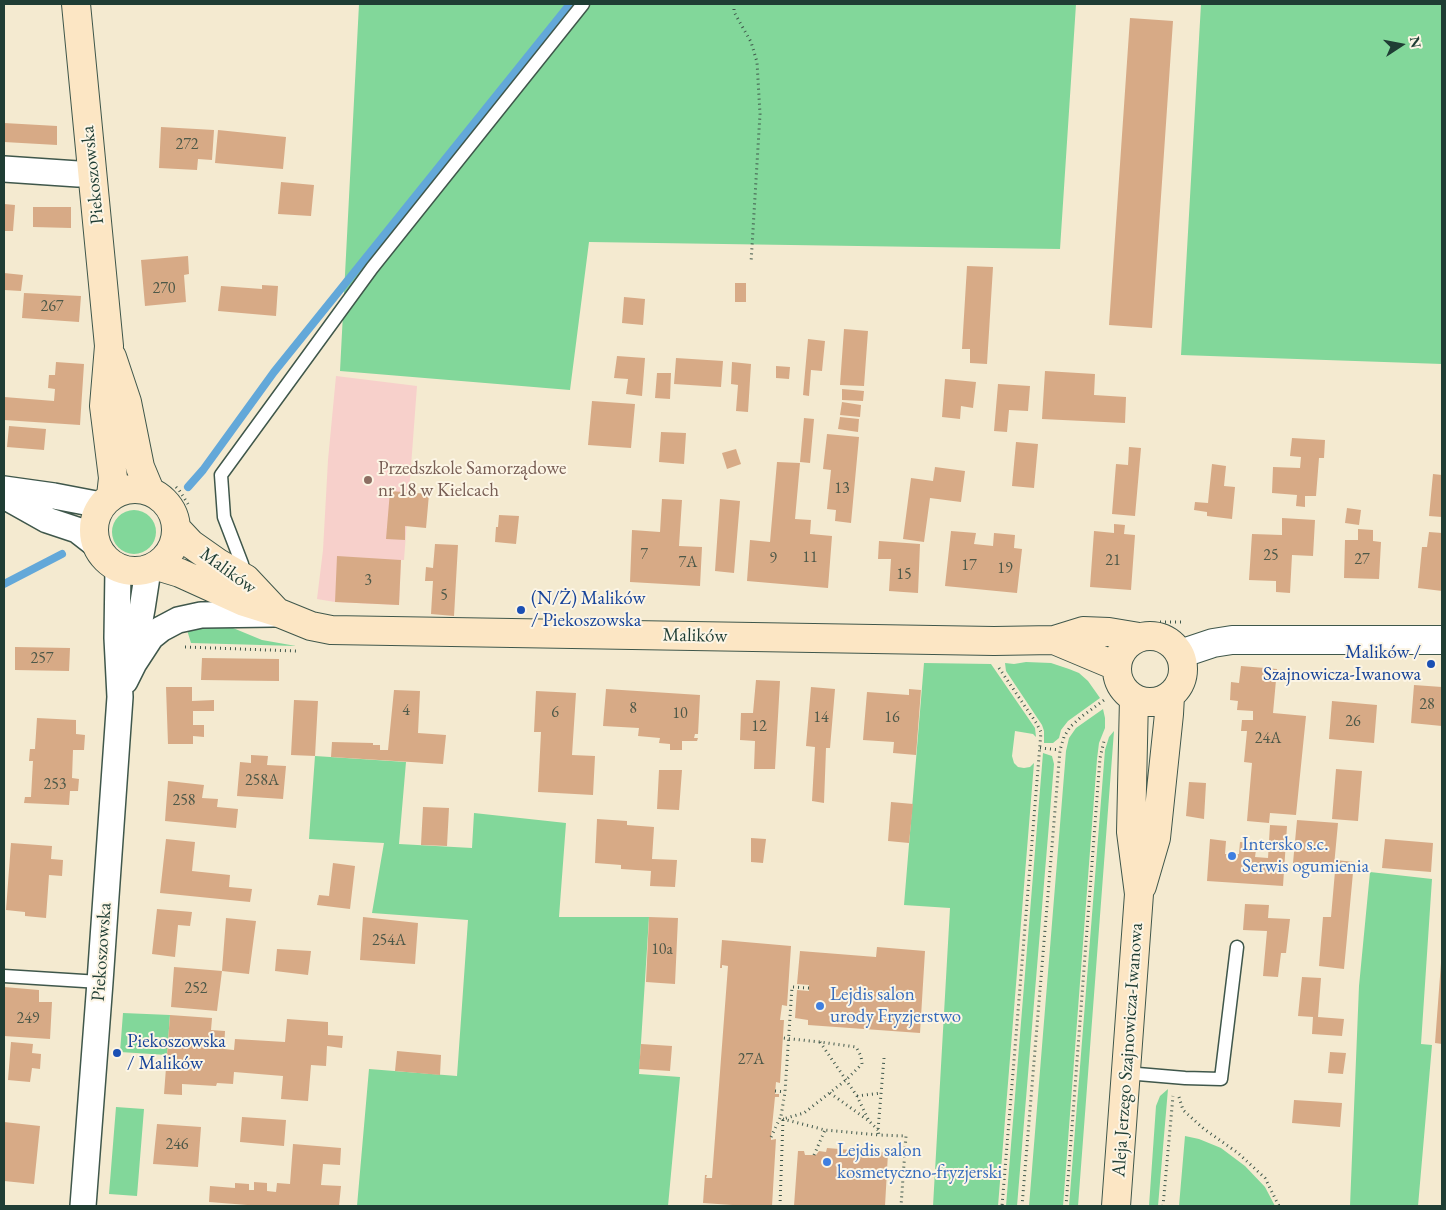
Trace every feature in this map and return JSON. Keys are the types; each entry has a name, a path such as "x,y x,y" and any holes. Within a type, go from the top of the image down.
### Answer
{"main road":[{"name":"Piekoszowska","path":"76,4 109,346 104,406 112,478 106,501"},
{"name":"Piekoszowska","path":"109,346 127,402 140,467 162,488"},
{"path":"162,488 163,500 172,513 183,518 169,553 152,568 138,572 118,568 108,562 95,544 93,531 95,517 106,501 123,490 162,488"},
{"name":"Malików","path":"183,518 191,544 246,579 279,614"},
{"name":"Malików","path":"152,568 180,573 244,602 320,629 344,631 1054,640 1083,631 1147,630"},
{"path":"1147,630 1148,635 1158,636 1167,640 1180,654 1183,666 1182,677 1178,688 1170,696 1158,701 1146,702 1114,691 1121,651 1126,645 1147,630"},
{"name":"Malików","path":"1054,640 1114,691"},
{"name":"Aleja Jerzego Szajnowicza-Iwanowa","path":"1114,691 1139,894 1116,1206"},
{"name":"Aleja Jerzego Szajnowicza-Iwanowa","path":"1139,894 1156,838 1170,696"}],"street":[{"path":"4,169 93,173"},
{"path":"4,489 106,501"},
{"path":"4,496 47,520 77,530 95,544"},
{"name":"Piekoszowska","path":"83,1206 122,689 117,638 118,568"},
{"name":"Piekoszowska","path":"122,689 136,641 146,588 152,568"},
{"path":"122,689 137,657 151,637 178,620 210,615 279,614"},
{"path":"1180,654 1213,643 1232,640 1442,640"}],"lane":[{"path":"246,579 224,517 221,474 372,268 583,4"},
{"path":"1126,1073 1174,1078 1221,1078 1237,947"},
{"path":"4,976 100,982"}],"path":[{"path":"734,4 734,12 751,42 756,62 760,114 751,263"},
{"path":"162,488 180,490 183,518"},
{"path":"1147,630 1184,622"},
{"path":"181,646 192,648 304,651"},
{"path":"998,665 1041,732 1002,1206"},
{"path":"1022,1206 1060,750 1064,737 1070,727 1114,691"},
{"path":"1066,1206 1100,758 1106,736"},
{"path":"1040,748 1060,750"},
{"path":"780,1206 782,1117 792,987 809,988"},
{"path":"782,1117 804,1114 846,1080 862,1064 862,1056 856,1047 783,1038"},
{"path":"820,1042 857,1096 869,1121 878,1133"},
{"path":"878,1133 884,1058"},
{"path":"1163,1206 1174,1078"},
{"path":"1174,1078 1183,1110 1204,1129 1238,1153 1265,1178 1279,1206"},
{"path":"775,1091 785,1092"},
{"path":"857,1096 881,1092"},
{"path":"830,1093 869,1121"},
{"path":"782,1117 825,1130 906,1136 901,1206"},
{"path":"771,1138 782,1117"},
{"path":"814,1155 825,1130"}],"shaded area":[{"name":"Przedszkole Samorządowe nr 18 w Kielcach","path":"336,376 417,386 404,560 401,560 399,605 335,602 317,599 323,550 328,460"}],"green space":[{"path":"359,4 1076,4 1060,249 589,242 570,390 340,371"},
{"path":"1201,4 1442,4 1442,364 1181,355"},
{"path":"138,510 150,516 155,523 155,541 150,548 143,553 130,554 118,548 113,541 112,528 118,516 125,511"},
{"path":"217,626 233,628 262,640 296,646 191,643 187,630"},
{"path":"924,663 991,664 1035,728 1036,737 1033,734 1015,731 1012,756 1014,763 1018,767 1030,767 1034,763 998,1206 933,1206 950,908 904,905"},
{"path":"1005,663 1051,663 1079,673 1088,681 1100,698 1068,721 1061,730 1059,738 1053,743 1044,743 1042,725 1006,671"},
{"path":"1103,709 1105,728 1099,743 1097,759 1063,1206 1029,1206 1066,751 1069,738 1076,728"},
{"path":"1114,731 1078,1206 1069,1206 1105,750 1109,737"},
{"path":"1043,753 1052,756 1054,764 1017,1206 1006,1206"},
{"path":"315,756 406,762 399,844 472,848 474,813 566,823 559,917 649,917 639,1074 680,1077 668,1206 357,1206 369,1069 457,1076 468,920 372,913 384,843 309,839"},
{"path":"1370,872 1432,879 1421,1044 1432,1045 1418,1206 1350,1206 1359,986"},
{"path":"123,1013 170,1015 167,1055 120,1052"},
{"path":"1168,1089 1158,1206 1149,1206 1156,1106 1160,1096"},
{"path":"116,1107 144,1109 137,1196 109,1194"},
{"path":"1185,1136 1199,1139 1221,1148 1245,1166 1265,1187 1275,1206 1179,1206"}],"building":[{"path":"1130,18 1173,21 1152,328 1109,325"},
{"path":"4,123 57,126 57,145 4,142"},
{"path":"161,127 214,130 212,160 198,159 197,170 159,168"},
{"path":"218,130 286,137 283,169 215,163"},
{"path":"281,182 314,185 311,216 278,214"},
{"path":"4,204 15,205 13,231 4,231"},
{"path":"33,207 71,207 71,228 33,227"},
{"path":"188,256 189,274 184,275 186,302 145,306 141,260"},
{"path":"967,266 993,267 987,364 970,363 970,349 962,349"},
{"path":"4,273 23,275 21,291 4,290"},
{"path":"735,283 746,283 746,302 735,302"},
{"path":"262,285 278,286 276,316 218,311 221,286 262,289"},
{"path":"24,293 81,296 79,322 22,318"},
{"path":"624,297 645,299 643,325 622,323"},
{"path":"844,329 868,331 864,386 840,385"},
{"path":"808,339 825,341 822,371 811,370 809,396 803,395"},
{"path":"617,356 645,358 642,396 626,394 628,379 614,378"},
{"path":"676,358 723,361 721,387 674,384"},
{"path":"56,362 84,364 80,425 4,420 4,397 54,401 55,389 48,388 49,375 55,375"},
{"path":"732,362 751,364 748,412 736,411 738,385 731,384"},
{"path":"776,366 790,367 789,379 776,378"},
{"path":"1045,371 1095,374 1094,395 1126,397 1125,423 1042,419"},
{"path":"657,373 671,373 670,399 655,398"},
{"path":"945,379 976,382 973,408 961,406 960,419 942,417"},
{"path":"998,384 1030,386 1028,411 1009,410 1007,432 994,431"},
{"path":"842,389 864,391 863,401 842,400"},
{"path":"592,401 635,404 631,448 588,445"},
{"path":"842,402 861,405 860,417 840,415"},
{"path":"840,417 859,419 858,432 838,429"},
{"path":"804,418 814,419 810,463 800,462"},
{"path":"9,426 46,429 44,450 7,447"},
{"path":"661,432 686,433 684,464 659,462"},
{"path":"827,434 859,437 851,523 835,521 836,510 827,509 831,470 823,469"},
{"path":"1292,438 1325,440 1324,458 1319,458 1316,496 1305,496 1305,507 1296,506 1297,495 1272,493 1273,467 1300,468 1301,457 1290,456"},
{"path":"1016,442 1038,444 1034,488 1012,486"},
{"path":"1129,447 1141,448 1135,516 1112,514 1116,464 1128,465"},
{"path":"736,449 741,464 727,469 722,453"},
{"path":"777,462 800,463 795,519 811,520 810,534 832,536 828,588 747,581 750,540 770,542"},
{"path":"1212,464 1226,466 1224,486 1235,487 1232,519 1207,516 1207,512 1194,510 1195,502 1208,503"},
{"path":"935,467 965,471 961,502 930,498 924,542 903,539 911,478 933,481"},
{"path":"1433,474 1442,475 1442,517 1429,516"},
{"path":"390,491 429,494 426,528 405,526 405,540 386,539"},
{"path":"662,499 682,500 679,546 702,547 700,586 630,582 632,530 660,532"},
{"path":"720,499 740,501 734,573 715,571"},
{"path":"1347,508 1361,510 1359,525 1345,523"},
{"path":"499,515 519,516 516,544 495,542"},
{"path":"1282,518 1315,520 1313,556 1292,555 1290,593 1276,592 1276,581 1249,580 1252,534 1282,535"},
{"path":"1114,524 1125,525 1124,534 1135,535 1131,590 1090,587 1094,531 1114,533"},
{"path":"1358,529 1373,530 1373,541 1381,542 1379,579 1344,578 1345,540 1358,540"},
{"path":"951,531 976,533 974,544 993,546 994,533 1015,535 1014,548 1022,549 1017,593 945,586"},
{"path":"1429,532 1442,533 1442,591 1418,588 1422,547 1427,547"},
{"path":"879,541 920,544 918,593 889,591 891,559 878,559"},
{"path":"435,544 458,545 454,616 431,614 433,581 425,581 426,567 433,568"},
{"path":"337,556 401,560 399,605 335,602"},
{"path":"15,647 70,648 69,671 15,670"},
{"path":"202,658 279,659 279,681 201,680"},
{"path":"1241,666 1277,669 1273,713 1306,716 1296,815 1270,813 1269,823 1247,821 1252,763 1244,762 1247,731 1241,731 1242,720 1253,720 1253,711 1237,710 1238,701 1230,700 1231,682 1239,683"},
{"path":"756,680 780,681 775,769 754,769 755,741 740,740 741,713 753,713"},
{"path":"1414,685 1442,687 1442,726 1411,723"},
{"path":"166,687 192,687 192,701 214,700 214,711 193,711 193,725 204,725 204,737 193,736 193,744 168,744"},
{"path":"811,687 835,689 830,748 826,748 824,803 812,801 815,747 806,746"},
{"path":"606,689 700,695 698,734 695,734 694,738 698,738 697,741 682,741 682,750 670,750 670,744 659,743 660,738 638,736 639,728 603,726"},
{"path":"909,689 921,690 916,755 893,753 894,742 863,740 867,692 909,695"},
{"path":"394,690 420,691 418,733 446,735 443,764 331,757 332,742 373,743 373,745 380,745 380,750 388,750"},
{"path":"536,691 576,693 572,755 595,756 593,795 538,792 541,732 534,732"},
{"path":"294,700 318,701 315,756 291,755"},
{"path":"1332,701 1377,705 1374,743 1329,739"},
{"path":"37,718 76,720 76,734 85,735 84,750 73,750 72,778 79,779 78,791 70,791 69,805 24,803 25,797 31,797 33,761 29,761 30,749 35,749"},
{"path":"251,755 268,756 267,765 286,766 283,799 237,796 240,762 251,763"},
{"path":"1336,769 1362,771 1358,821 1332,819"},
{"path":"659,770 682,770 679,810 657,809"},
{"path":"168,781 204,785 202,798 218,799 217,807 238,809 236,828 165,821"},
{"path":"1189,782 1206,783 1204,819 1186,816"},
{"path":"891,802 913,804 909,843 888,841"},
{"path":"423,807 449,808 447,846 421,845"},
{"path":"597,819 627,821 627,825 654,827 652,859 677,860 675,887 650,886 651,871 621,869 621,865 595,863"},
{"path":"1297,820 1338,823 1334,866 1293,863"},
{"name":"Intersko s.c. Serwis ogumienia","path":"1270,825 1287,826 1283,886 1207,881 1210,839 1226,841 1225,854 1239,854 1240,842 1257,843 1255,857 1268,858"},
{"path":"751,838 766,839 763,863 751,862"},
{"path":"166,839 195,842 192,871 230,875 229,887 252,889 250,902 160,893"},
{"path":"1385,839 1433,843 1431,872 1382,868"},
{"path":"11,843 52,846 51,859 63,860 62,876 49,875 46,918 25,916 25,912 6,910"},
{"path":"1336,860 1354,862 1344,969 1319,966 1323,917 1331,917"},
{"path":"333,863 355,866 350,909 317,905 319,895 329,896"},
{"path":"1245,904 1269,905 1268,918 1290,919 1286,953 1281,953 1278,977 1263,976 1267,931 1243,930"},
{"path":"157,909 192,912 190,926 178,925 175,957 152,954"},
{"path":"363,917 418,923 415,964 360,960"},
{"path":"649,917 678,918 675,984 646,982"},
{"path":"226,918 256,921 249,974 222,971"},
{"path":"722,940 791,946 787,1006 782,1005 780,1020 784,1020 780,1083 776,1082 775,1094 779,1094 779,1097 775,1097 771,1137 771,1140 776,1139 772,1206 703,1203 705,1175 707,1175 706,1178 712,1178 728,966 722,965 722,968 720,968"},
{"path":"877,947 925,951 920,1033 808,1025 808,1020 795,1018 797,990 809,991 809,985 797,984 800,951 876,957"},
{"path":"277,949 311,951 308,975 275,971"},
{"path":"1442,963 1442,1044 1435,1043"},
{"path":"174,967 222,971 217,1011 171,1007"},
{"path":"1302,977 1321,978 1318,1017 1344,1019 1342,1036 1312,1034 1313,1017 1298,1016"},
{"path":"4,987 39,990 39,1002 52,1002 50,1039 4,1036"},
{"path":"170,1015 212,1018 211,1030 225,1031 224,1049 234,1050 235,1039 285,1042 287,1019 328,1022 328,1035 343,1036 342,1048 327,1046 326,1066 311,1065 308,1101 281,1099 283,1076 234,1072 233,1084 217,1083 216,1086 182,1084 182,1095 164,1094"},
{"path":"11,1042 33,1044 32,1053 41,1054 40,1069 32,1068 30,1082 8,1080"},
{"path":"641,1044 672,1046 670,1071 639,1069"},
{"path":"397,1051 441,1055 440,1075 395,1071"},
{"path":"1330,1052 1346,1053 1343,1074 1328,1073"},
{"path":"1294,1100 1342,1103 1340,1127 1292,1123"},
{"path":"242,1117 286,1120 284,1146 240,1142"},
{"path":"4,1122 40,1126 34,1184 4,1181"},
{"path":"157,1124 201,1127 198,1167 153,1164"},
{"path":"293,1144 341,1148 340,1165 323,1164 321,1185 341,1186 339,1206 260,1206 209,1202 210,1186 235,1188 235,1183 249,1184 249,1190 254,1190 254,1182 267,1183 267,1191 276,1192 277,1183 290,1184"},
{"path":"827,1148 888,1153 885,1206 794,1206 798,1151 804,1151 805,1155 816,1155 819,1151 826,1152"}],"waterway":[{"path":"188,487 203,470 274,372 570,4"},
{"path":"4,584 62,554"}],"place":[{"name":"Przedszkole Samorządowe nr 18 w Kielcach","path":"368,480"},
{"name":"(N/Ż) Malików / Piekoszowska","path":"521,610"},
{"name":"Malików / Szajnowicza-Iwanowa","path":"1431,664"},
{"name":"Intersko s.c. Serwis ogumienia","path":"1232,856"},
{"name":"Lejdis salon urody Fryzjerstwo","path":"820,1006"},
{"name":"Piekoszowska / Malików","path":"117,1053"},
{"name":"Lejdis salon kosmetyczno-fryzjerski","path":"827,1162"}]}
